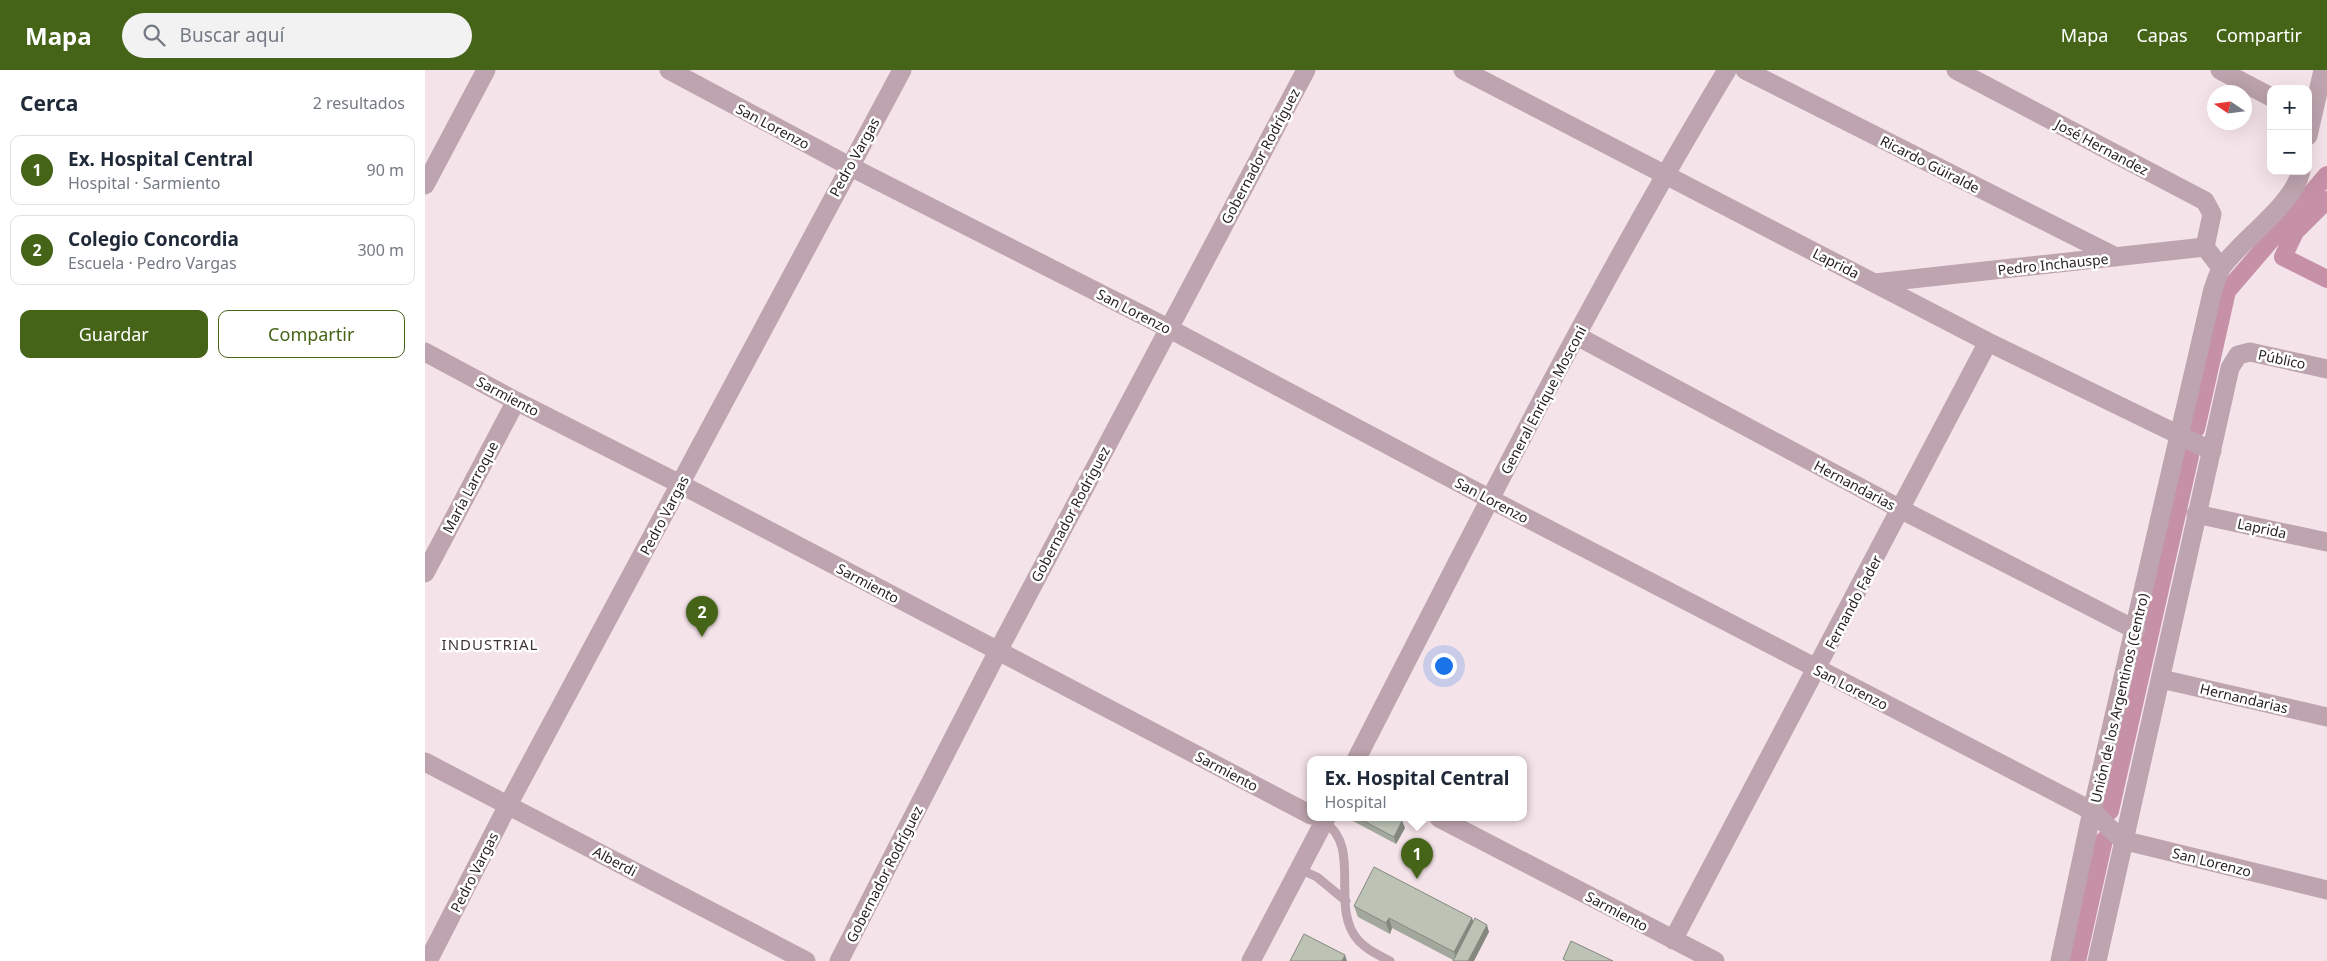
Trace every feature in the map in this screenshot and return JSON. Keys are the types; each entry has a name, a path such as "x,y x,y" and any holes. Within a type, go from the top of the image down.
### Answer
{"street":[{"path":"425,186 485,70"},
{"name":"San Lorenzo","path":"669,70 849,166 1168,328 1490,499 2092,811 2122,840 2327,890"},
{"name":"Pedro Vargas","path":"428,961 508,805 902,70"},
{"name":"Gobernador Rodríguez","path":"839,961 1168,328 1306,70"},
{"name":"Laprida","path":"1463,70 1989,342 2212,451"},
{"name":"General Enrique Mosconi","path":"1358,756 1490,499 1664,174 1727,70"},
{"name":"Ricardo Güiralde","path":"1745,70 2116,258"},
{"name":"José Hernandez","path":"1956,70 2205,201 2212,214 2205,247"},
{"path":"2219,70 2267,95"},
{"path":"2312,112 2323,70"},
{"path":"2205,247 2221,268 2291,193 2299,175"},
{"name":"Pedro Inchauspe","path":"1875,283 2205,247"},
{"name":"Unión de los Argentinos (Centro)","path":"2060,961 2092,811 2135,630 2178,435 2213,289 2221,268"},
{"name":"Hernandarias","path":"1577,336 1902,510 2135,630"},
{"name":"Fernando Fader","path":"1673,940 1902,510 1989,342"},
{"name":"Sarmiento","path":"425,352 515,401 680,484 1307,811"},
{"name":"Público","path":"2212,451 2230,368 2237,355 2250,352 2327,369"},
{"name":"María Larroque","path":"425,573 515,401"},
{"path":"2097,961 2122,840 2161,679 2212,451"},
{"name":"Laprida","path":"2197,514 2327,542"},
{"name":"Hernandarias","path":"2161,679 2327,717"},
{"name":"Alberdi","path":"425,762 806,961"},
{"path":"1251,961 1299,869 1319,821"},
{"name":"Sarmiento","path":"1445,821 1715,961"}],"lane":[{"path":"1324,821 1334,828 1339,836 1344,860 1346,901 1350,928 1357,939 1389,961"},
{"path":"1299,869 1317,877 1346,901"}],"building":[{"path":"1364,821 1402,821 1394,837"},
{"path":"1374,867 1472,918 1454,952 1389,918 1386,923 1354,906"},
{"path":"1475,918 1487,925 1468,961 1453,961"},
{"path":"1304,934 1345,955 1342,961 1290,961"},
{"path":"1571,941 1613,961 1567,961 1563,959"}],"waterway":[{"path":"2196,429 2227,291 2327,175"},
{"path":"2327,200 2295,232 2283,257 2327,279"},
{"path":"2110,811 2190,456"},
{"path":"2077,961 2104,840"}],"place":[{"name":"Colegio Concordia","path":"702,637"},
{"name":"Ex. Hospital Central","path":"1417,879"}],"district":[{"name":"INDUSTRIAL","path":"490,644"}]}
